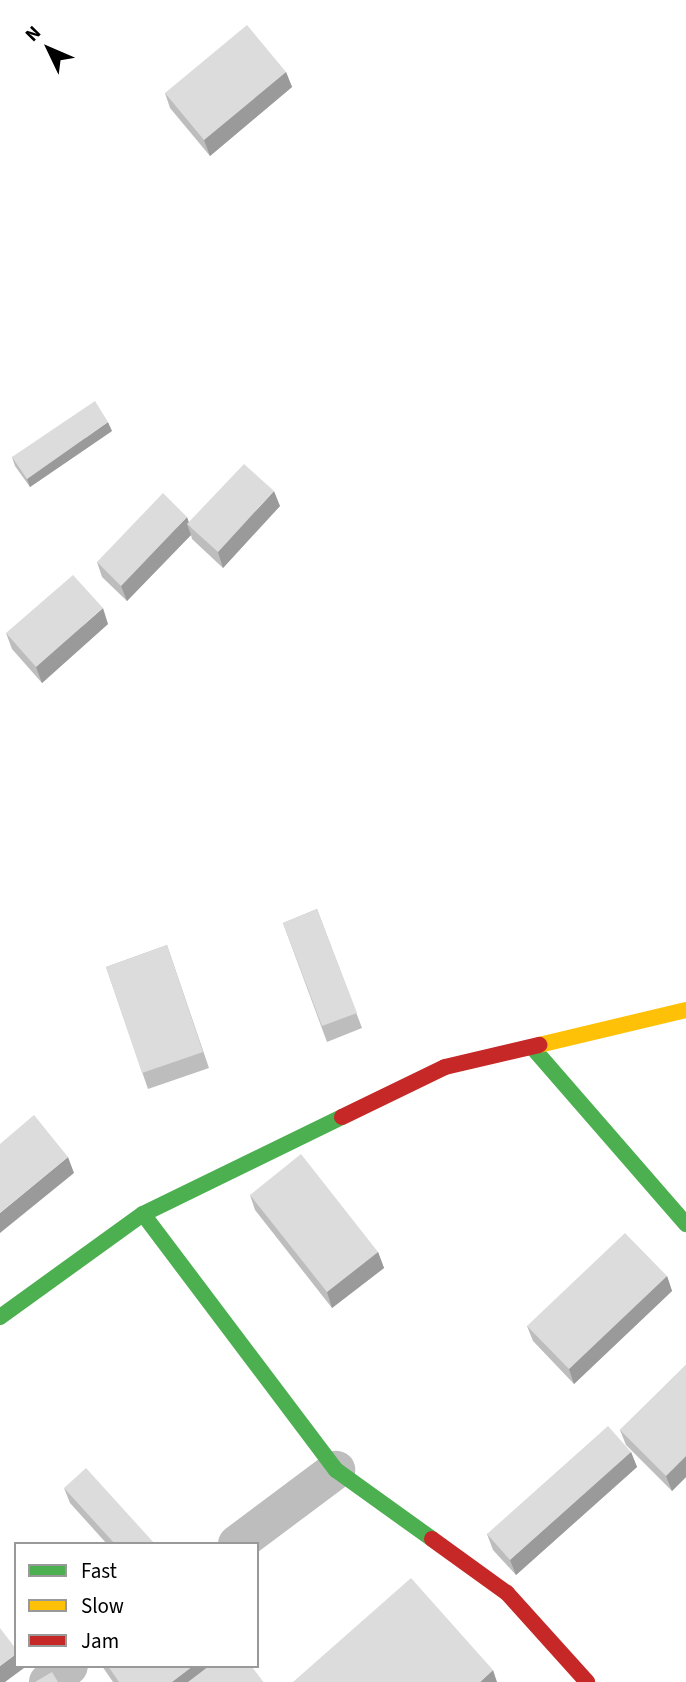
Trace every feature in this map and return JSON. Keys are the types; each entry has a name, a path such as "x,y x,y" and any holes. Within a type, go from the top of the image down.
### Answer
{"street":[{"path":"0,1317 143,1214 445,1067 686,1010"},
{"path":"532,1047 686,1224"},
{"path":"143,1214 336,1470 507,1593 587,1682"},
{"path":"240,1542 336,1470"},
{"path":"48,1682 66,1668"}],"building":[{"path":"247,25 286,72 204,140 165,93"},
{"path":"95,401 108,422 27,479 12,457"},
{"path":"244,464 274,491 218,552 187,524"},
{"path":"163,493 187,517 121,586 97,562"},
{"path":"73,575 103,608 36,667 6,633"},
{"path":"317,909 357,1013 322,1026 283,923"},
{"path":"167,945 203,1052 142,1073 106,967"},
{"path":"34,1115 68,1157 0,1213 0,1144"},
{"path":"301,1154 378,1252 327,1292 250,1195"},
{"path":"625,1233 667,1276 569,1369 527,1326"},
{"path":"686,1365 686,1456 666,1476 620,1430"},
{"path":"608,1426 631,1452 510,1560 487,1534"},
{"path":"86,1468 153,1542 113,1542 64,1488"},
{"path":"411,1578 493,1670 480,1682 293,1682"},
{"path":"0,1628 14,1646 14,1656 0,1666"},
{"path":"109,1668 190,1668 172,1682 119,1682"},
{"path":"206,1668 252,1668 263,1682 188,1682"},
{"path":"52,1672 58,1682 35,1682"}],"traffic: fast":[{"path":"532,1047 686,1224"},
{"path":"0,1317 143,1214 342,1117"},
{"path":"143,1214 336,1470 432,1539"}],"traffic: slow":[{"path":"539,1045 686,1010"}],"traffic: jam":[{"path":"342,1117 445,1067 539,1045"},
{"path":"432,1539 507,1593 587,1682"}]}
